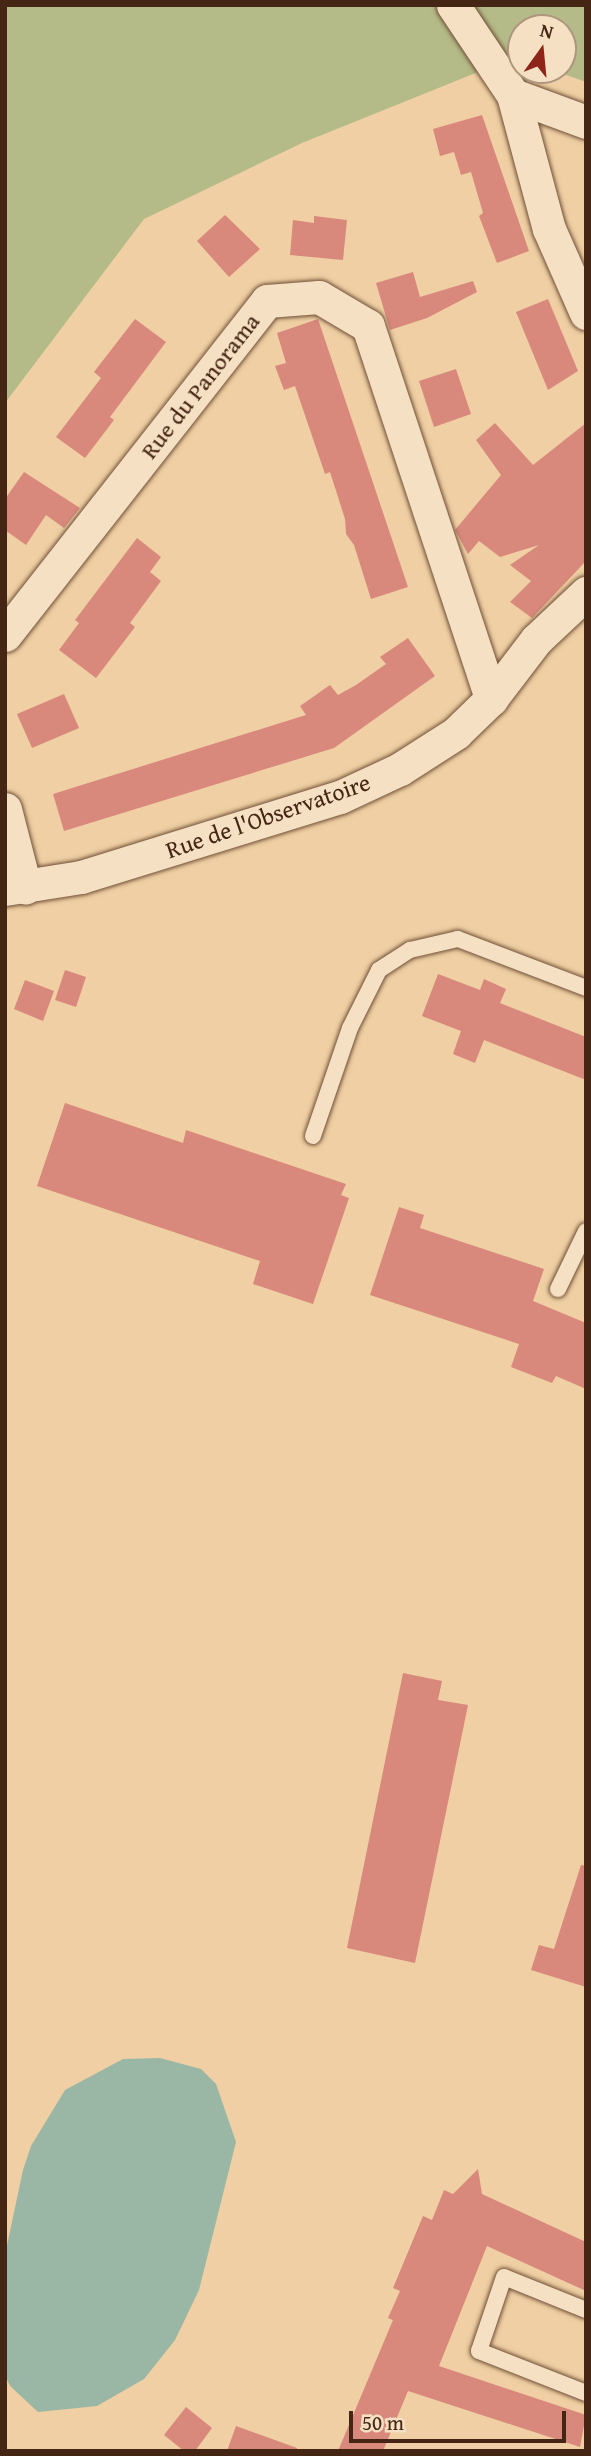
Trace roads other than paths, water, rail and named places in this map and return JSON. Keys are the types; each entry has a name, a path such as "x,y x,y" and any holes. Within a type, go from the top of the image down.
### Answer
{"street":[{"path":"453,5 513,95 549,229 586,313"},
{"path":"513,95 586,122"},
{"name":"Rue du Panorama","path":"5,635 267,301 320,297 368,326 491,699"},
{"name":"Rue de l'Observatoire","path":"15,888 81,877 340,797 400,769 445,740 491,699 536,640 586,593"},
{"path":"5,809 15,888"}],"lane":[{"path":"313,1136 350,1028 379,970 410,950 458,939 586,988"},
{"path":"558,1289 586,1231"},
{"path":"586,2310 504,2277 479,2351 586,2393"}]}
